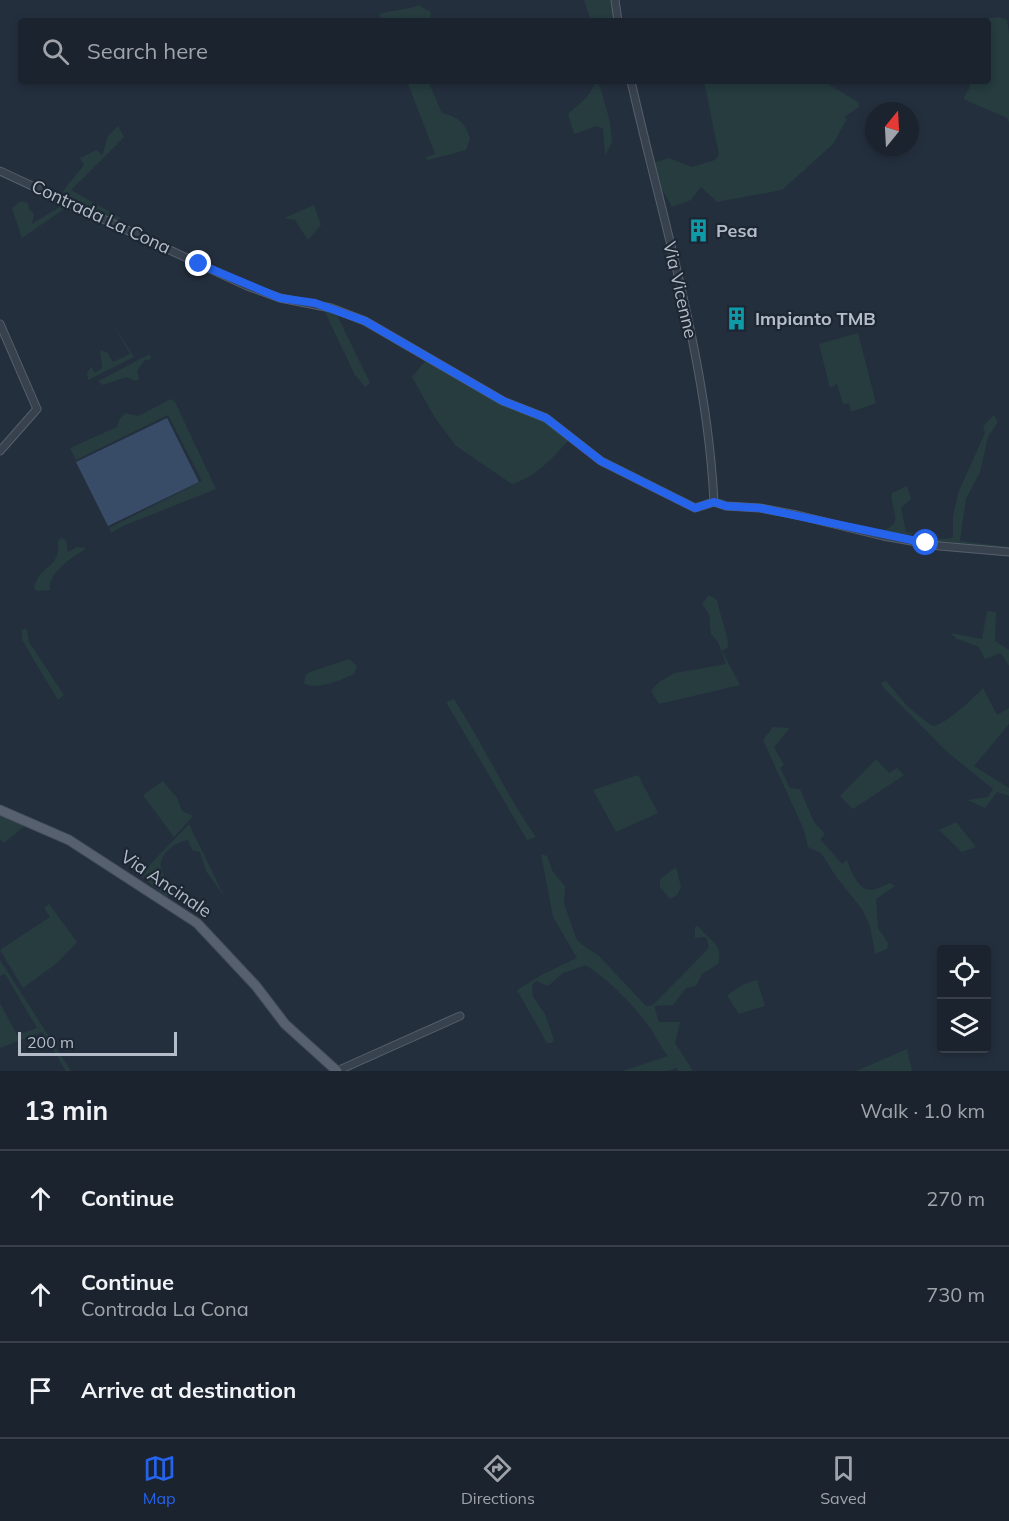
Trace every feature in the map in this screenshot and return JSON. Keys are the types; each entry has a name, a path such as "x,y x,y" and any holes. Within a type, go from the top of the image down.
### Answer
{"main road":[{"name":"Via Ancinale","path":"0,810 69,840 196,923 256,986 285,1024 337,1071"}],"street":[{"path":"615,0 618,18"},
{"name":"Via Vicenne","path":"632,84 694,356 711,451 714,502"},
{"name":"Contrada La Cona","path":"0,171 247,286 280,298 331,308 365,321 503,401 546,418 601,461 672,499 695,508 714,502 726,506 760,508 883,536 940,546 1009,552"},
{"path":"0,324 37,409 0,451"},
{"path":"337,1071 460,1016"}],"green space":[{"path":"584,0 613,0 615,18 590,18"},
{"path":"418,5 431,12 430,18 381,18 379,14"},
{"path":"999,17 1007,20 1009,123 1007,118 963,99 970,84 991,84 991,18"},
{"path":"408,84 429,84 442,113 453,116 464,125 470,139 466,150 428,160 425,157 435,154"},
{"path":"595,84 600,86 610,122 612,143 605,155 603,129 597,126 574,134 568,114 587,97"},
{"path":"705,84 828,84 858,102 859,107 844,117 847,119 833,144 782,190 717,202 701,187 691,200 672,207 660,186 653,163 669,158 692,167 715,160 719,155"},
{"path":"118,126 124,137 71,190 121,218 116,221 64,196 63,191 84,165 80,158 97,150 102,156 108,136"},
{"path":"21,201 28,203 29,209 34,214 32,224 66,203 71,204 22,238 12,208"},
{"path":"314,205 321,225 308,240 295,220 284,218"},
{"path":"322,306 336,313 370,383 365,387 355,375"},
{"path":"110,319 134,357 88,380 87,373 91,367 95,373 102,368 100,350 108,353 113,362 130,354"},
{"path":"858,333 876,403 851,412 849,403 843,404 837,384 830,388 819,344"},
{"path":"150,354 151,359 145,360 137,370 139,379 136,381 126,377 103,385 98,381"},
{"path":"427,359 547,421 570,439 537,471 512,484 456,446 435,418 412,377"},
{"path":"171,399 175,402 216,489 123,526 111,533 109,528 202,481 168,415 76,460 70,448 117,427 125,413 138,416"},
{"path":"994,415 998,422 988,437 980,472 966,499 960,541 1009,547 1009,550 912,539 924,536 943,539 953,537 953,517 958,493 985,433 983,426"},
{"path":"907,486 911,499 901,508 906,532 914,533 904,537 879,532 888,529 895,521 892,493"},
{"path":"61,538 66,540 68,552 77,547 87,548 57,571 50,584 50,590 37,591 34,588 37,580 56,557 58,541"},
{"path":"709,595 717,600 727,637 728,647 722,651 740,685 659,704 651,691 659,682 675,673 726,664 718,642 711,634 709,614 702,604"},
{"path":"987,611 996,612 995,641 1009,650 1009,666 1001,653 985,659 979,647 957,639 950,633 982,639"},
{"path":"27,629 29,642 64,695 58,700 22,640 22,630"},
{"path":"349,659 357,666 354,674 321,685 304,683 306,675 310,672"},
{"path":"886,681 908,707 932,726 951,717 983,688 997,715 1009,708 1009,724 974,766 1009,788 1009,796 997,792 985,808 967,800 988,797 993,789 946,751 882,686 882,682"},
{"path":"454,699 536,837 527,840 446,702"},
{"path":"773,727 790,728 774,747 784,765 780,768 790,788 800,789 814,822 825,834 820,839 842,864 847,860 862,887 871,890 890,883 895,886 876,899 878,928 888,943 887,949 875,954 870,926 862,909 837,878 821,853 808,847 804,830 763,740"},
{"path":"876,759 889,773 897,768 904,775 853,809 840,796"},
{"path":"638,775 658,813 616,832 593,790"},
{"path":"163,781 177,798 182,811 193,816 174,837 143,795"},
{"path":"0,813 27,824 4,843 0,839"},
{"path":"956,822 976,847 962,852 939,830"},
{"path":"189,824 224,896 206,871 200,852 192,850 188,840 173,846 162,858 162,872 174,889 167,898 140,875"},
{"path":"541,854 547,856 553,872 565,886 564,903 576,938 598,955 646,1006 653,1005 707,950 709,946 706,937 695,938 695,927 698,926 717,947 718,964 702,974 696,986 686,988 673,1005 654,1006 659,1022 680,1022 675,1043 693,1071 679,1071 676,1068 667,1071 623,1071 668,1056 650,1028 629,1002 604,978 586,965 563,973 548,986 536,981 532,985 533,997 545,1014 554,1040 552,1043 547,1043 517,990 543,974 577,958 553,917"},
{"path":"676,867 681,887 677,895 670,899 660,887 660,879"},
{"path":"49,904 77,942 57,963 23,988 0,950 50,917 44,908"},
{"path":"0,960 71,1071 66,1071 42,1032 0,1048 0,1003 17,1035 37,1028 5,974 0,976"},
{"path":"757,980 765,1006 739,1014 727,996 741,986"},
{"path":"907,1049 912,1071 856,1071"}],"water":[{"path":"167,418 199,482 108,526 76,462"}],"place":[{"name":"Pesa","path":"698,231"},
{"name":"Impianto TMB","path":"737,319"}],"route":[{"path":"199,264 280,298 297,303 315,303 365,321 503,401 546,418 601,461 633,476 672,499 695,508 714,502 726,506 760,508 883,536 926,543"}]}
